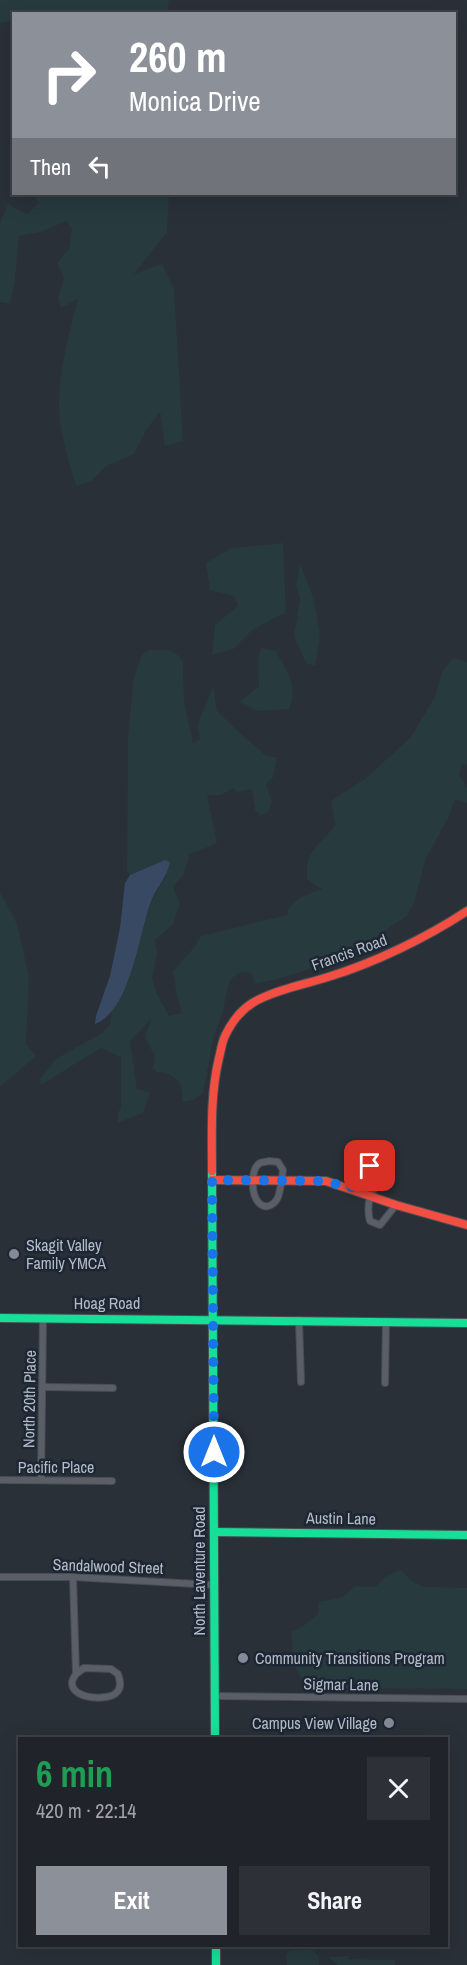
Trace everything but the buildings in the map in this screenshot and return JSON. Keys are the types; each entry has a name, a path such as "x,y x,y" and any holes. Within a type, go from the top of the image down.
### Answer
{"street":[{"name":"Francis Road","path":"239,1013 261,998 329,977 399,949 446,925 467,911"},
{"name":"North Laventure Road","path":"215,1737 212,1116 216,1071 224,1037 239,1013"},
{"path":"261,1162 278,1162 283,1170 279,1194 270,1206 259,1203 255,1197 252,1180 261,1162"},
{"path":"351,1189 362,1168 374,1167 378,1180 370,1196 368,1214 370,1221 380,1224 396,1205"},
{"path":"212,1180 326,1181 396,1205 467,1225"},
{"name":"Hoag Road","path":"0,1318 467,1323"},
{"name":"North 20th Place","path":"41,1480 43,1318"},
{"path":"299,1320 301,1382"},
{"path":"385,1383 386,1322"},
{"path":"43,1387 113,1388"},
{"name":"Pacific Place","path":"0,1480 112,1481"},
{"name":"Austin Lane","path":"214,1532 467,1535"},
{"name":"Sandalwood Street","path":"0,1576 73,1577 214,1585"},
{"path":"73,1577 76,1674 72,1684 75,1692 83,1697 111,1697 119,1689 118,1674 111,1669 84,1668 76,1674"},
{"name":"Sigmar Lane","path":"215,1696 467,1699"},
{"path":"216,1947 216,1965"}],"green space":[{"path":"0,0 169,0 167,12 12,12 12,21 0,23"},
{"path":"35,195 169,195 167,232 134,274 162,264 174,289 183,441 165,446 160,412 146,430 134,454 106,466 91,481 76,486 63,438 59,409 62,367 78,299 61,308 58,298 64,278 57,263 69,249 72,229 67,221 40,232 19,236 15,280 10,304 0,302 0,224 8,204 27,214 39,203"},
{"path":"283,543 286,613 251,631 233,649 212,655 215,625 238,606 234,596 210,590 206,563 232,548"},
{"path":"300,563 314,600 320,638 315,666 306,663 294,636 300,599 296,586"},
{"path":"261,648 276,651 288,673 293,694 289,709 258,711 240,702 259,686 258,660"},
{"path":"149,650 170,650 179,656 183,663 184,701 193,743 200,739 197,726 213,687 217,711 267,756 277,757 273,777 266,784 272,802 268,812 260,815 255,810 252,789 237,792 233,788 221,795 207,795 217,843 188,855 183,875 173,887 180,903 173,924 155,940 157,954 152,978 157,994 169,1016 182,1013 173,971 201,936 287,915 296,901 322,889 307,879 307,869 314,849 335,825 331,801 366,778 410,738 435,697 442,672 453,658 467,662 467,765 462,763 459,774 467,788 467,803 455,799 448,818 426,858 414,902 407,916 378,935 370,950 278,979 254,984 252,973 240,972 231,979 214,1035 203,1094 193,1100 182,1102 182,1090 177,1080 153,1068 155,1057 145,1037 151,1019 130,1041 137,1089 150,1093 143,1113 117,1123 121,1107 121,1057 101,1048 41,1085 40,1079 56,1059 104,1032 110,1024 112,1009 128,981 150,903 166,876 165,860 130,875 127,870 128,736 134,677 142,655"},
{"path":"0,892 17,924 29,977 26,1044 36,1056 0,1087"},
{"path":"401,1570 412,1581 424,1587 467,1588 467,1689 336,1688 304,1682 295,1667 291,1632 302,1627 318,1614 319,1602 343,1597 355,1586 375,1587 385,1577"},
{"path":"311,1949 319,1956 319,1965 287,1965 286,1955 289,1951"},
{"path":"349,1956 349,1959 395,1960 395,1965 338,1965 328,1957"}],"water":[{"path":"165,860 170,862 150,904 132,971 125,988 117,1004 107,1016 95,1024 110,976 120,928 125,883 130,875"}],"traffic: fast":[{"path":"212,1171 215,1737"},
{"path":"0,1318 467,1323"},
{"path":"214,1532 467,1535"},
{"path":"216,1947 216,1965"}],"traffic: jam":[{"path":"212,1171 212,1114 216,1072 224,1038 240,1013 256,1001 270,995 320,980 399,949 467,911"},
{"path":"212,1180 326,1181 396,1205 467,1225"}],"place":[{"name":"Skagit Valley Family YMCA","path":"14,1254"},
{"name":"Community Transitions Program","path":"243,1658"},
{"name":"Campus View Village","path":"389,1723"}],"route":[{"path":"214,1452 212,1180 326,1181 351,1189 362,1168 370,1166"}]}
